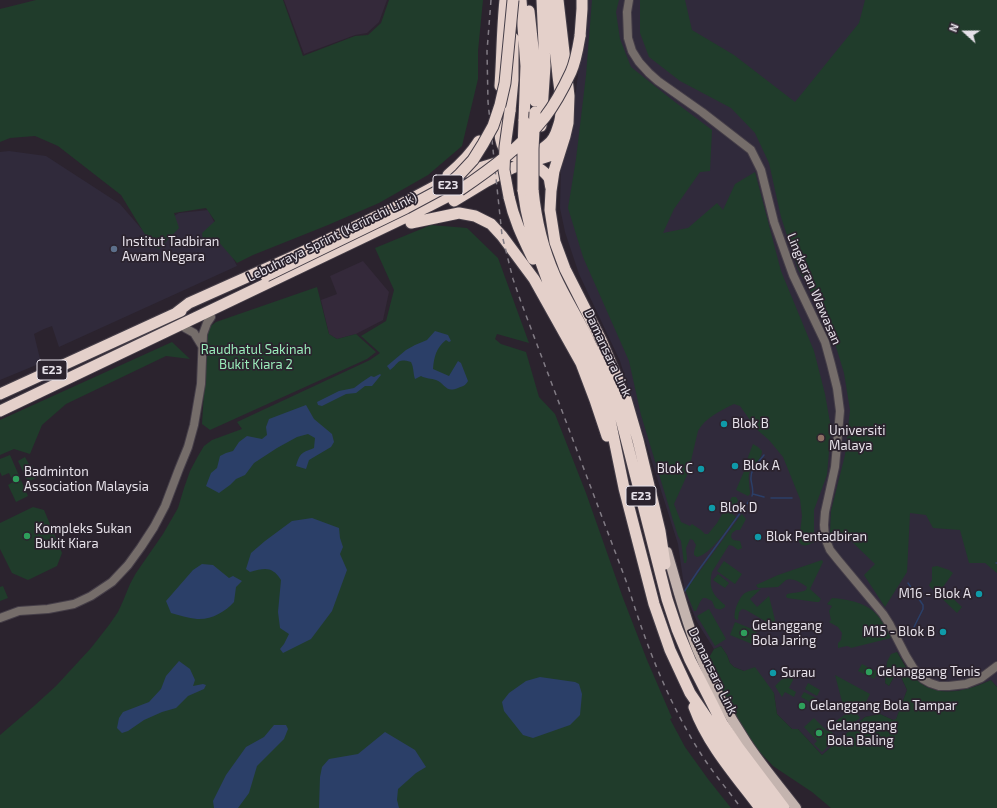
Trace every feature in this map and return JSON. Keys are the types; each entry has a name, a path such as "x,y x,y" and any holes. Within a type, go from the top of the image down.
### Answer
{"highway":[{"name":"Damansara Link","path":"513,0 526,66 523,151 532,189 535,212 545,250 555,277 588,339 614,395 667,599 677,629 690,660 722,723 780,808"},
{"path":"513,0 499,132 506,151 515,157 540,150 554,138 559,126 561,112 560,89 549,0"},
{"path":"435,186 468,156 485,131 493,112 499,90 502,55 502,28 513,0"},
{"path":"513,0 513,80 505,147 504,170 512,212 537,266 549,285"},
{"name":"Lebuhraya Sprint (Kerinchi Link)","path":"0,411 162,334 447,186 473,160 493,126 500,106 505,83 513,0"},
{"name":"Damansara Link","path":"528,0 536,85 532,189 526,209 533,240 549,285 582,345 603,394 609,415 624,488 654,604 670,650 690,693 722,740 780,808"},
{"path":"542,0 545,66 541,126 532,189 544,215 548,236 556,261 600,350 610,378 614,395"},
{"path":"558,0 569,96 568,123 554,171 551,191 550,210 555,242 565,269 594,323 626,399 638,440 660,531 667,575 667,599"},
{"name":"Lebuhraya Sprint (Kerinchi Link)","path":"0,394 176,313 231,291 267,280 429,206 460,190 485,173 529,135 546,116 571,71 577,53 580,36 582,0"},
{"path":"162,334 184,328 211,317 436,211 463,196 487,180 512,168 549,156 558,148 568,123"},
{"path":"176,313 189,303 298,254 394,208 456,175 502,161 529,163 543,172 550,179 551,191"},
{"path":"456,175 465,177 470,184 469,189 463,196"},
{"path":"411,223 459,213 475,216 491,224 502,236 534,279 581,363 595,400 624,488"},
{"path":"588,325 605,349"},
{"path":"690,693 699,720 713,746 760,808"}],"main road":[{"path":"660,531 686,619 701,658 726,709 742,736 796,808"}],"street":[{"name":"Lingkaran Wawasan","path":"629,0 627,12 628,38 632,51 639,62 658,81 702,112 751,150 761,170 774,222 792,275 825,342 832,364 840,411 835,467 825,512 824,524 825,538 830,550 883,614 914,669 924,679 939,686 966,684 981,678 997,666"},
{"path":"0,618 19,611 48,610 74,604 91,596 112,582 128,565 154,527 165,506 188,447 194,425 201,384 205,328 211,317"},
{"path":"184,328 197,336 203,347"}],"shaded area":[{"path":"284,0 387,0 379,22 367,33 355,35 304,54"},
{"name":"Universiti Malaya","path":"587,0 997,0 997,687 991,680 966,690 946,692 937,691 921,684 912,675 897,652 887,662 885,683 889,686 896,673 901,677 907,690 896,720 880,714 865,717 822,755 798,729 792,729 777,714 774,693 744,671 734,667 730,663 721,646 714,649 697,622 685,593 678,544 620,361 579,274 565,232 560,208 561,166 574,107"},
{"name":"Institut Tadbiran Awam Negara","path":"9,151 46,156 120,204 145,233 179,213 208,210 237,266 59,347 52,326 44,329 34,334 41,363 0,380 0,152"},
{"path":"363,261 389,292 383,320 356,334 337,339 329,334 321,300 337,294 330,276"}],"green space":[{"path":"36,0 283,0 303,56 355,36 368,35 381,23 389,0 483,0 478,51 478,79 462,146 428,175 379,203 237,263 217,240 203,240 202,233 215,221 206,208 174,213 179,228 159,249 152,246 121,195 58,146 35,136 10,138 0,142 0,9"},
{"path":"592,0 619,0 616,12 620,39 631,67 712,130 710,171 700,172 674,209 663,233 688,228 717,203 723,210 735,184 755,172 781,271 814,351 825,394 831,428 827,475 814,510 814,542 810,544 802,545 799,542 802,516 800,499 783,457 769,440 755,428 742,430 750,420 740,406 734,404 709,418 698,431 688,473 674,504 681,522 690,526 692,524 705,534 708,534 717,523 732,497 736,497 738,500 732,514 736,517 713,546 702,555 697,557 694,555 696,545 693,540 690,539 686,548 686,563 684,563 681,541 678,536 641,415 629,361 583,257 568,208 576,159 586,75"},
{"path":"640,0 685,0 692,30 734,55 795,102 859,23 865,0 997,0 997,573 985,563 969,563 960,530 933,528 926,515 910,513 907,572 885,607 864,575 875,564 848,538 830,534 831,511 845,455 850,410 844,373 830,327 798,269 781,217 769,163 755,133 731,108 680,81 649,57 640,33"},
{"path":"431,225 467,228 498,258 529,343 497,334 495,339 501,344 526,352 539,397 555,414 586,493 623,598 647,660 672,718 670,719 685,747 731,808 0,808 0,735 56,686 91,648 109,625 118,612 136,573 163,534 178,508 190,471 204,446 212,440 242,429 237,422 370,360 380,353 361,336 386,321 394,290 375,248"},
{"name":"Raudhatul Sakinah Bukit Kiara 2","path":"317,287 329,334 337,339 356,334 376,352 367,359 210,430 202,424 208,328 216,322"},
{"path":"172,342 190,359 166,356 66,404 42,425 30,454 14,449 0,455 0,420"},
{"path":"753,444 762,451 762,454 749,474 750,494 748,496 736,490"},
{"name":"Badminton Association Malaysia","path":"10,455 28,496 16,502 8,485 13,482 9,473 2,476 0,472 0,459"},
{"name":"Badminton Association Malaysia","path":"25,457 30,466 32,465 38,477 28,482 18,461"},
{"name":"Kompleks Sukan Bukit Kiara","path":"33,507 44,510 62,553 57,566 28,580 12,573 0,549 0,523"},
{"path":"742,514 746,519 740,530 736,530 732,533 731,537 733,540 740,541 742,548 738,550 729,545 712,572 712,591 725,605 725,607 716,609 712,601 703,598 696,611 694,611 686,590"},
{"path":"822,560 823,562 810,589 821,599 819,602 787,598 787,594 806,590 807,587 794,580 788,579 778,587 758,588 756,585 778,575"},
{"path":"724,561 742,574 735,584 717,571"},
{"path":"937,566 953,573 943,587 945,591 962,607 957,613 929,585 932,580 932,567"},
{"path":"718,574 729,583 725,588 713,580"},
{"path":"3,586 8,598 0,601 0,587"},
{"path":"761,589 750,599 757,607 769,596 777,628 742,609 739,612 738,620 735,619 736,609 743,595 749,591"},
{"path":"832,598 857,602 869,608 882,621 891,638 851,648 847,646 838,648 838,643 841,640 842,633 838,627 829,622 831,620 829,611 832,606 827,604"},
{"path":"709,609 726,639 715,646 697,616"},
{"name":"Gelanggang Bola Jaring","path":"735,622 757,631 752,644 730,635"},
{"path":"721,646 730,663 734,667 744,671 755,667 774,693 777,714 792,729 798,729 822,755 865,717 880,714 893,720 896,719 907,690 901,677 896,673 889,686 885,683 887,662 891,654 897,652 908,670 921,684 940,691 950,692 971,688 991,680 997,687 997,808 831,808 812,792 773,766 754,746 725,697 707,661 714,649"},
{"name":"Gelanggang Tenis","path":"862,664 878,672 874,679 858,671"},
{"path":"789,672 791,673 793,680 789,688 796,692 794,697 785,692 782,697 775,686"},
{"path":"835,675 870,694 866,702 858,703 845,713"},
{"path":"808,683 820,690 817,696 805,689"},
{"path":"804,692 816,698 813,704 801,697"},
{"path":"853,709 860,718 843,731 836,721"},
{"name":"Gelanggang Bola Baling","path":"814,718 827,731 829,729 837,738 822,752 814,744 817,741 804,727"}],"water":[{"path":"435,331 448,335 451,341 449,342 446,340 438,350 433,369 449,376 458,361 461,363 468,381 464,386 448,389 434,379 421,376 415,379 411,362 400,361 390,370 387,366 406,350 427,340"},
{"path":"380,374 381,375 372,386 365,386 356,393 346,394 322,406 318,405 317,402 339,391 354,388 371,376 374,377"},
{"path":"306,405 314,419 332,434 334,442 331,447 309,460 306,469 296,466 302,454 314,448 315,438 308,434 297,437 254,463 245,475 236,479 219,493 206,486 211,473 217,468 220,456 233,451 239,442 247,436 262,439 267,435 266,427 269,419"},
{"path":"312,518 339,528 343,547 340,554 347,570 332,611 311,639 283,653 280,649 289,634 280,628 278,612 281,580 278,575 268,569 250,572 246,569 251,553 265,541 292,521"},
{"path":"202,564 213,565 229,578 233,576 242,581 236,587 234,602 222,612 212,617 202,619 194,619 171,613 166,601 193,570"},
{"path":"179,661 190,669 195,680 193,686 203,684 206,685 204,689 188,696 176,708 144,720 128,731 122,733 117,728 119,718 123,712 149,702 161,689 166,676"},
{"path":"540,677 575,682 579,684 582,694 580,715 570,725 533,738 523,735 504,711 502,702 509,693 526,681"},
{"path":"274,725 286,725 288,729 284,739 257,766 249,793 238,808 214,808 213,801 226,775 246,747 264,737"},
{"path":"385,732 415,750 426,767 416,773 398,789 397,800 399,808 319,808 320,777 322,767 329,759 358,754"}],"waterway":[{"path":"752,496 753,490 751,476 755,466 764,455"},
{"path":"753,494 764,497"},
{"path":"771,498 792,498"},
{"path":"684,592 749,501"},
{"path":"908,583 923,605 923,609 911,636"}],"railway":[{"path":"491,0 487,51 488,102 502,235 513,279 628,586 642,630 668,694 701,754 741,808"}],"place":[{"name":"Institut Tadbiran Awam Negara","path":"114,249"},
{"name":"Blok B","path":"724,424"},
{"name":"Universiti Malaya","path":"821,438"},
{"name":"Blok A","path":"735,466"},
{"name":"Blok C","path":"701,469"},
{"name":"Badminton Association Malaysia","path":"16,479"},
{"name":"Blok D","path":"712,508"},
{"name":"Kompleks Sukan Bukit Kiara","path":"27,536"},
{"name":"Blok Pentadbiran","path":"758,537"},
{"name":"M16 - Blok A","path":"979,594"},
{"name":"M15 - Blok B","path":"943,632"},
{"name":"Gelanggang Bola Jaring","path":"744,633"},
{"name":"Gelanggang Tenis","path":"869,672"},
{"name":"Surau","path":"773,673"},
{"name":"Gelanggang Bola Tampar","path":"802,706"},
{"name":"Gelanggang Bola Baling","path":"819,733"}]}
